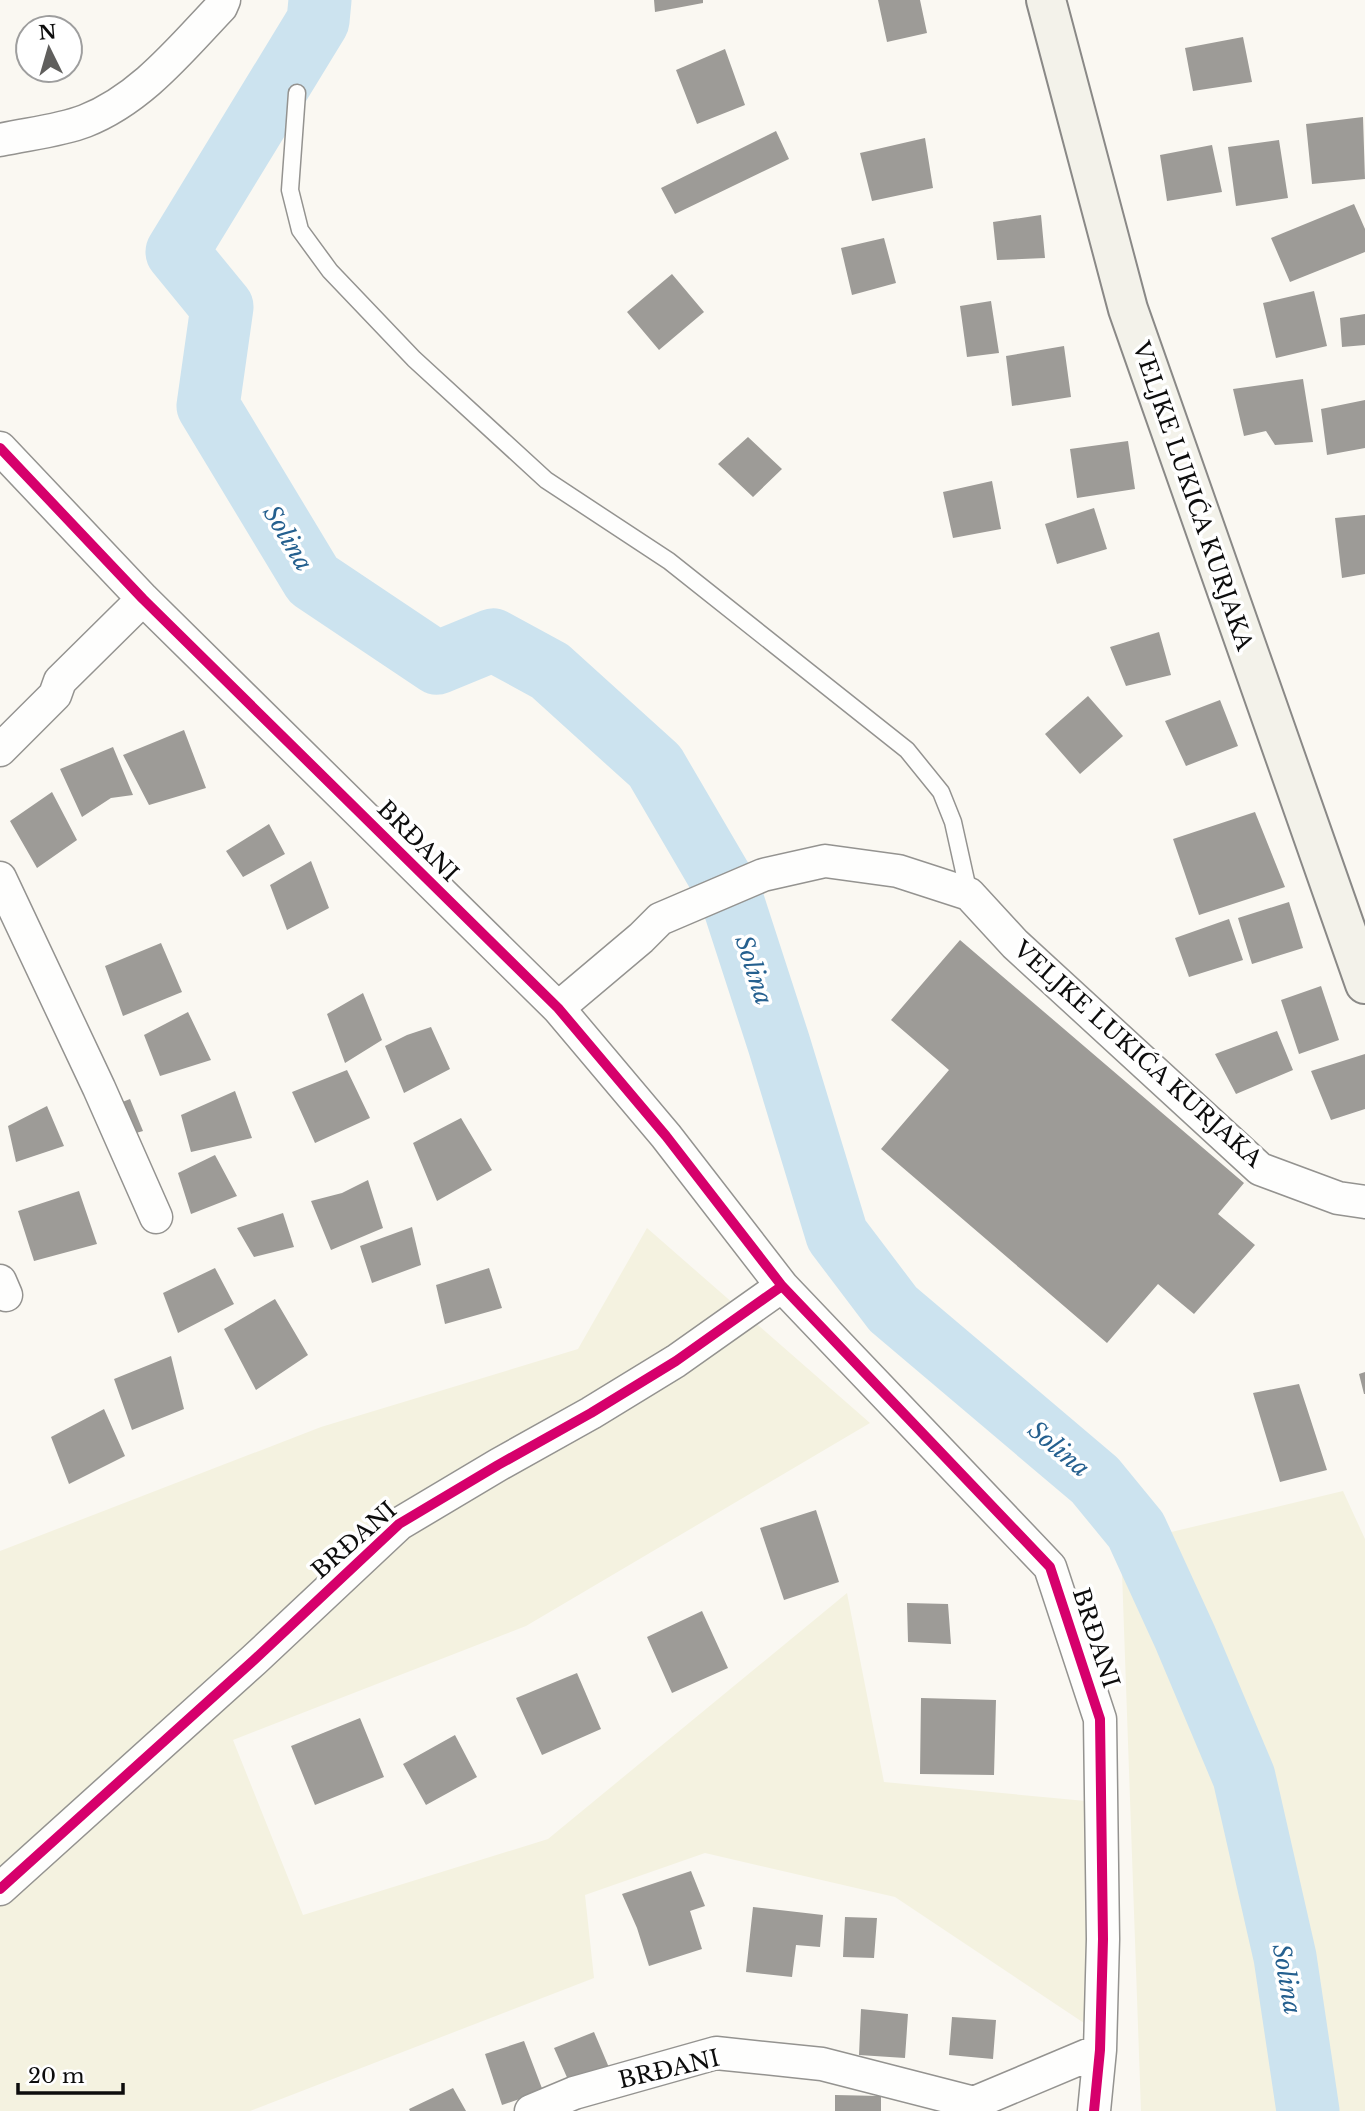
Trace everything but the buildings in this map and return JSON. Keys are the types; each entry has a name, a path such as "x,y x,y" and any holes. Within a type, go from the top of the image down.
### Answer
{"main road":[{"name":"VELJKE LUKIĆA KURJAKA","path":"1046,0 1128,309 1365,984"}],"street":[{"path":"0,140 84,121 131,98 221,7 224,0"},
{"name":"BRĐANI","path":"0,448 143,599 558,1008 666,1136 782,1286 1050,1567 1100,1719 1103,1939 1100,2050 1094,2111"},
{"path":"0,750 55,695 61,681 143,599"},
{"name":"VELJKE LUKIĆA KURJAKA","path":"558,1008 660,919 763,875 825,861 898,871 969,894 1015,944 1260,1169 1338,1198 1365,1202"},
{"path":"0,878 99,1088 156,1217"},
{"name":"BRĐANI","path":"0,1889 254,1660 399,1524 665,1368 782,1286"},
{"name":"BRĐANI","path":"531,2111 573,2093 716,2053 822,2064 974,2107 1100,2050"}],"lane":[{"path":"297,93 290,190 300,230 330,271 414,359 546,480 669,561 907,750 941,792 953,822 969,894"}],"shaded area":[{"path":"647,1228 870,1423 526,1626 233,1740 303,1915 548,1839 847,1593 884,1782 1118,1804 1105,2037 895,1897 705,1853 585,1895 594,1978 250,2111 0,2111 0,1551 321,1427 578,1349"},
{"path":"1343,1491 1365,1539 1365,2111 1141,2111 1121,1544"}],"waterway":[{"name":"Solina","path":"320,0 318,21 177,252 222,307 208,406 313,580 437,663 493,640 550,671 655,766 731,896 837,1235 893,1309 1095,1480 1136,1530 1244,1777 1285,1957 1308,2111"}],"cycle path":[{"path":"0,448 143,599 558,1008 666,1136 782,1286 1050,1567 1100,1719 1103,1939 1100,2050 1094,2111"},
{"path":"0,1889 254,1660 399,1524 676,1361 782,1286"}]}
